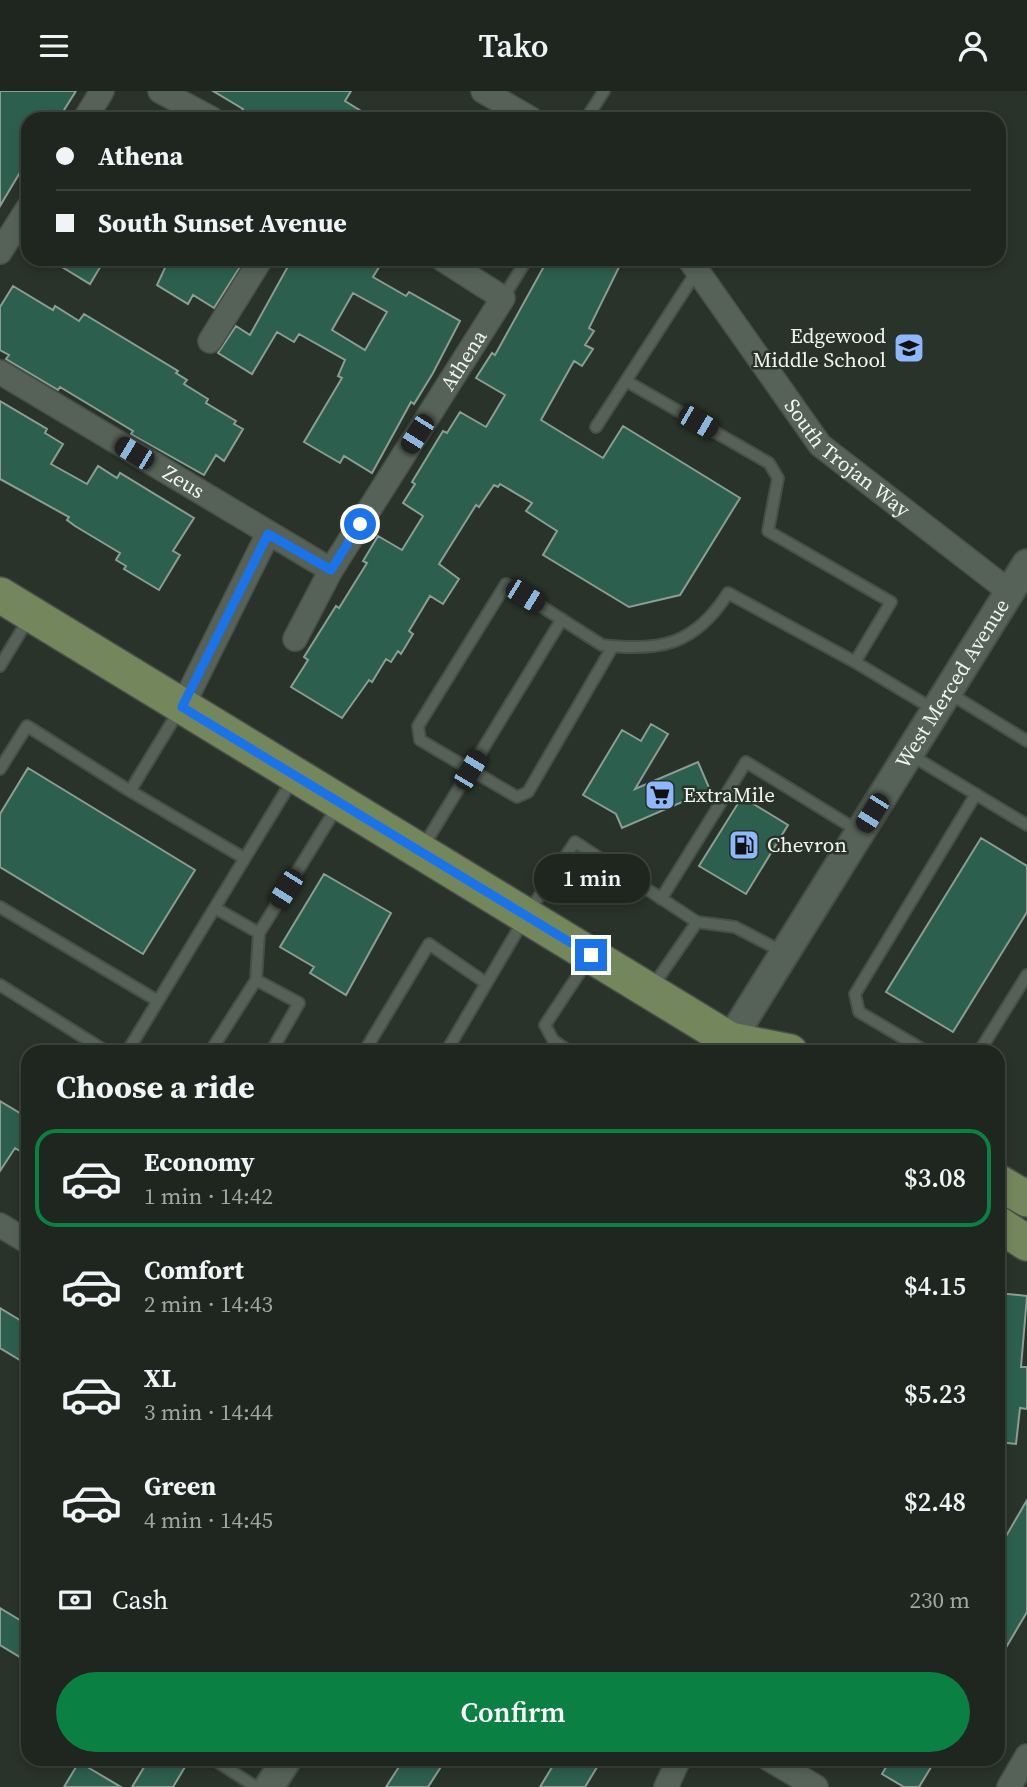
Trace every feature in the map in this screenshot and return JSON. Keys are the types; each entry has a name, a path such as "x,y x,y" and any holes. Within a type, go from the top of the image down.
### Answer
{"main road":[{"path":"0,595 650,991 728,1045"},
{"path":"1005,1186 1027,1199"},
{"path":"1005,1229 1027,1243"}],"street":[{"path":"89,112 102,91"},
{"path":"160,91 199,112"},
{"path":"483,91 519,112"},
{"path":"0,252 21,219"},
{"path":"210,341 257,266"},
{"path":"453,266 503,299"},
{"name":"South Trojan Way","path":"694,266 820,445 1010,591"},
{"name":"Athena","path":"295,639 331,570 503,299"},
{"name":"Zeus","path":"0,372 331,570"},
{"path":"182,707 268,534"},
{"name":"West Merced Avenue","path":"734,1045 785,953 1027,564"},
{"path":"0,1225 21,1238"},
{"path":"1009,1787 1027,1756"},
{"path":"269,1787 282,1766"},
{"path":"666,1787 676,1766"},
{"path":"781,1766 816,1787"}],"lane":[{"path":"590,112 604,91"},
{"path":"503,299 523,266"},
{"path":"596,427 626,381 692,266"},
{"path":"626,381 769,463 778,478 768,531 891,602 855,662"},
{"path":"613,646 528,792 517,797 420,740 418,726 506,584 603,645 613,646 657,647 685,639 718,609 728,593 855,662 1026,739"},
{"path":"0,666 32,614"},
{"path":"421,852 562,619"},
{"path":"130,791 182,707"},
{"path":"0,769 26,726 244,858"},
{"path":"909,754 1027,825"},
{"path":"661,899 746,762 860,832"},
{"path":"131,1045 295,775"},
{"path":"915,1045 859,1012 855,994 976,794"},
{"path":"214,1045 256,980 259,933 340,803"},
{"path":"450,1045 526,916 575,842 697,922 736,927 785,953"},
{"path":"0,908 158,1001"},
{"path":"215,908 259,933"},
{"path":"650,991 697,922"},
{"path":"368,1045 429,944 486,983"},
{"path":"560,1045 553,1040 545,1025 591,955"},
{"path":"982,1045 1027,975"},
{"path":"256,980 299,1003 275,1045"},
{"path":"0,985 96,1045"},
{"path":"224,1766 256,1787"}],"building":[{"path":"0,91 76,91 63,112 21,112 21,171 0,206"},
{"path":"213,91 351,91 345,101 363,112 241,112 243,109"},
{"path":"60,266 101,266 90,284"},
{"path":"166,266 241,266 214,308 193,295 188,304 157,285"},
{"path":"288,266 380,266 373,277 406,296 409,292 460,321 433,373 414,404 411,402 372,473 344,456 340,463 304,442 342,378 338,376 345,360 299,334 294,342 277,332 252,374 218,353 236,326 250,335","holes":["353,293 387,312 365,350 332,330"]},
{"path":"544,266 620,266 589,328 594,331 585,345 593,349 582,366 574,361 541,420 603,458 623,426 740,498 680,595 629,607 543,555 557,531 526,511 532,503 500,484 498,487 494,485 479,507 476,505 439,564 459,579 443,604 430,596 409,631 413,634 401,654 398,651 391,662 386,659 372,682 369,680 342,718 291,687 308,660 304,657 367,563 363,561 378,536 402,550 423,516 403,503 415,484 412,482 443,431 447,433 460,412 486,427 505,395 476,378 492,353 495,355"},
{"path":"13,286 53,310 55,306 79,321 84,314 178,371 176,373 187,380 184,384 208,399 206,403 236,421 234,424 243,429 224,461 216,455 204,475 131,434 133,431 60,387 58,390 6,359 9,355 0,350 0,307"},
{"path":"0,401 47,429 45,433 63,444 51,464 87,484 98,466 117,478 120,473 194,518 173,551 180,555 159,590 124,569 126,566 116,560 120,553 75,526 67,520 69,517 0,479"},
{"path":"651,724 668,734 635,789 698,762 710,790 622,828 616,814 583,795 622,730 641,741"},
{"path":"28,768 195,870 143,954 0,867 0,814"},
{"name":"Chevron","path":"742,797 788,825 746,894 699,866"},
{"path":"981,838 1027,866 1027,912 953,1032 886,992"},
{"path":"324,874 391,913 346,995 310,973 314,967 280,947"},
{"path":"0,1101 21,1114 21,1152 15,1148 0,1171"},
{"path":"1005,1294 1027,1296 1021,1367 1027,1367 1027,1409 1020,1408 1016,1444 1005,1443"},
{"path":"0,1308 21,1321 21,1361 0,1348"},
{"path":"1027,1500 1027,1612 1005,1649 1005,1538"},
{"path":"0,1608 21,1621 21,1658 0,1645"},
{"path":"77,1766 86,1766 121,1787 64,1787"},
{"path":"145,1766 185,1767 173,1787 132,1787"},
{"path":"400,1766 442,1766 428,1787 386,1787"},
{"path":"553,1766 598,1766 585,1787 540,1787"},
{"path":"887,1766 932,1766 919,1787 904,1787 882,1774"}],"place":[{"name":"Edgewood Middle School","path":"909,348"},
{"name":"ExtraMile","path":"660,795"},
{"name":"Chevron","path":"744,845"}],"route":[{"path":"360,524 331,570 268,534 182,707 591,955"}]}
